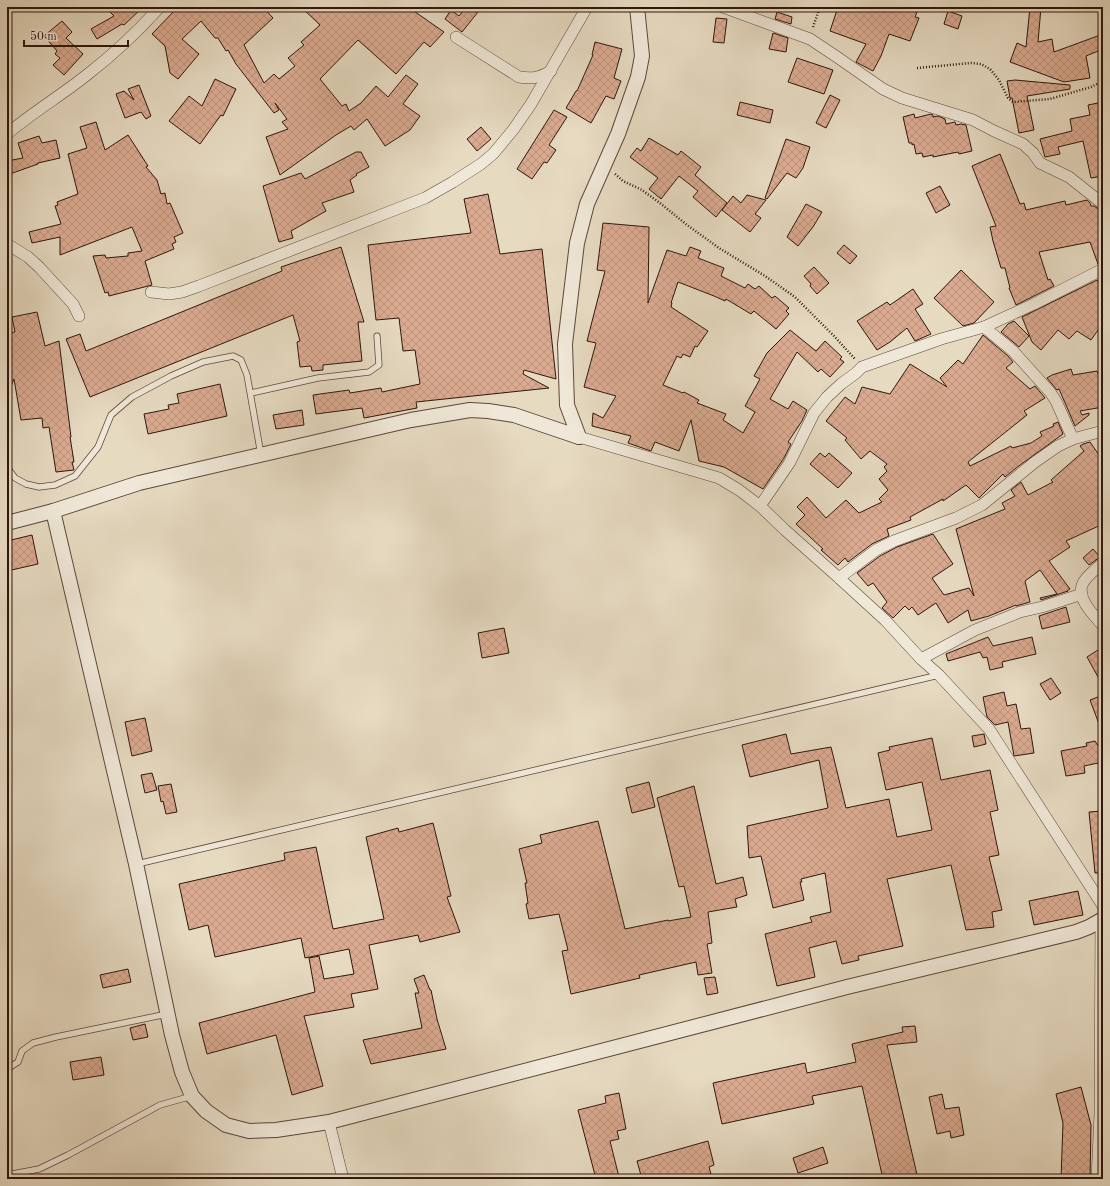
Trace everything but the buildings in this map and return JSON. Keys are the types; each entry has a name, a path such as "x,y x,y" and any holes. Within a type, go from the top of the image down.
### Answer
{"street":[{"path":"7,134 39,108 88,74 142,27 160,7"},
{"path":"151,292 169,294 182,292 199,286 424,198 481,164 493,154 513,130 531,104 587,7"},
{"path":"579,437 568,405 565,344 577,243 587,204 618,134 638,77 642,56 637,7"},
{"path":"723,7 810,39 837,56 883,89 902,98 973,120 1023,144 1040,163 1069,177 1103,204"},
{"path":"456,37 519,77 530,79 551,71"},
{"path":"7,244 28,257 39,267 73,304 79,316"},
{"path":"760,506 790,462 814,413 836,388 862,367 940,339 984,327 1034,304 1103,269"},
{"path":"984,327 1013,351 1050,392 1056,401 1073,438"},
{"path":"7,523 52,511 139,483 261,456 411,420 470,410 514,415 579,437 718,478 739,490 760,506 885,620 989,729 1102,915 1100,1114 1097,1179"},
{"path":"839,578 876,550 894,541 960,517 982,505 1035,462 1058,446 1073,438 1103,431"},
{"path":"52,511 136,864 182,1072 192,1096 206,1111 226,1124 249,1131 276,1130 329,1122 847,987 1076,932 1089,927 1102,915"},
{"path":"1103,563 1083,583 1082,594 1082,598 1103,626"},
{"path":"921,659 975,630 1020,612 1042,607 1082,594"},
{"path":"329,1122 343,1179"}],"lane":[{"path":"251,393 318,378 369,372 379,365 377,336"},
{"path":"7,468 15,478 26,484 39,487 56,485 75,476 98,447 111,415 132,397 171,376 203,362 233,356 240,360 247,375 261,456"},
{"path":"136,864 939,675"},
{"path":"7,1069 18,1062 22,1051 33,1043 56,1036 168,1014"},
{"path":"7,1176 39,1169 160,1105 192,1096"}],"path":[{"path":"810,39 820,7"},
{"path":"917,68 971,63 981,64 990,69 999,80 1008,98 1014,102 1050,99 1091,87 1103,81"},
{"path":"607,158 618,177 642,190 719,248 765,276 795,297 834,336 862,367"}]}
